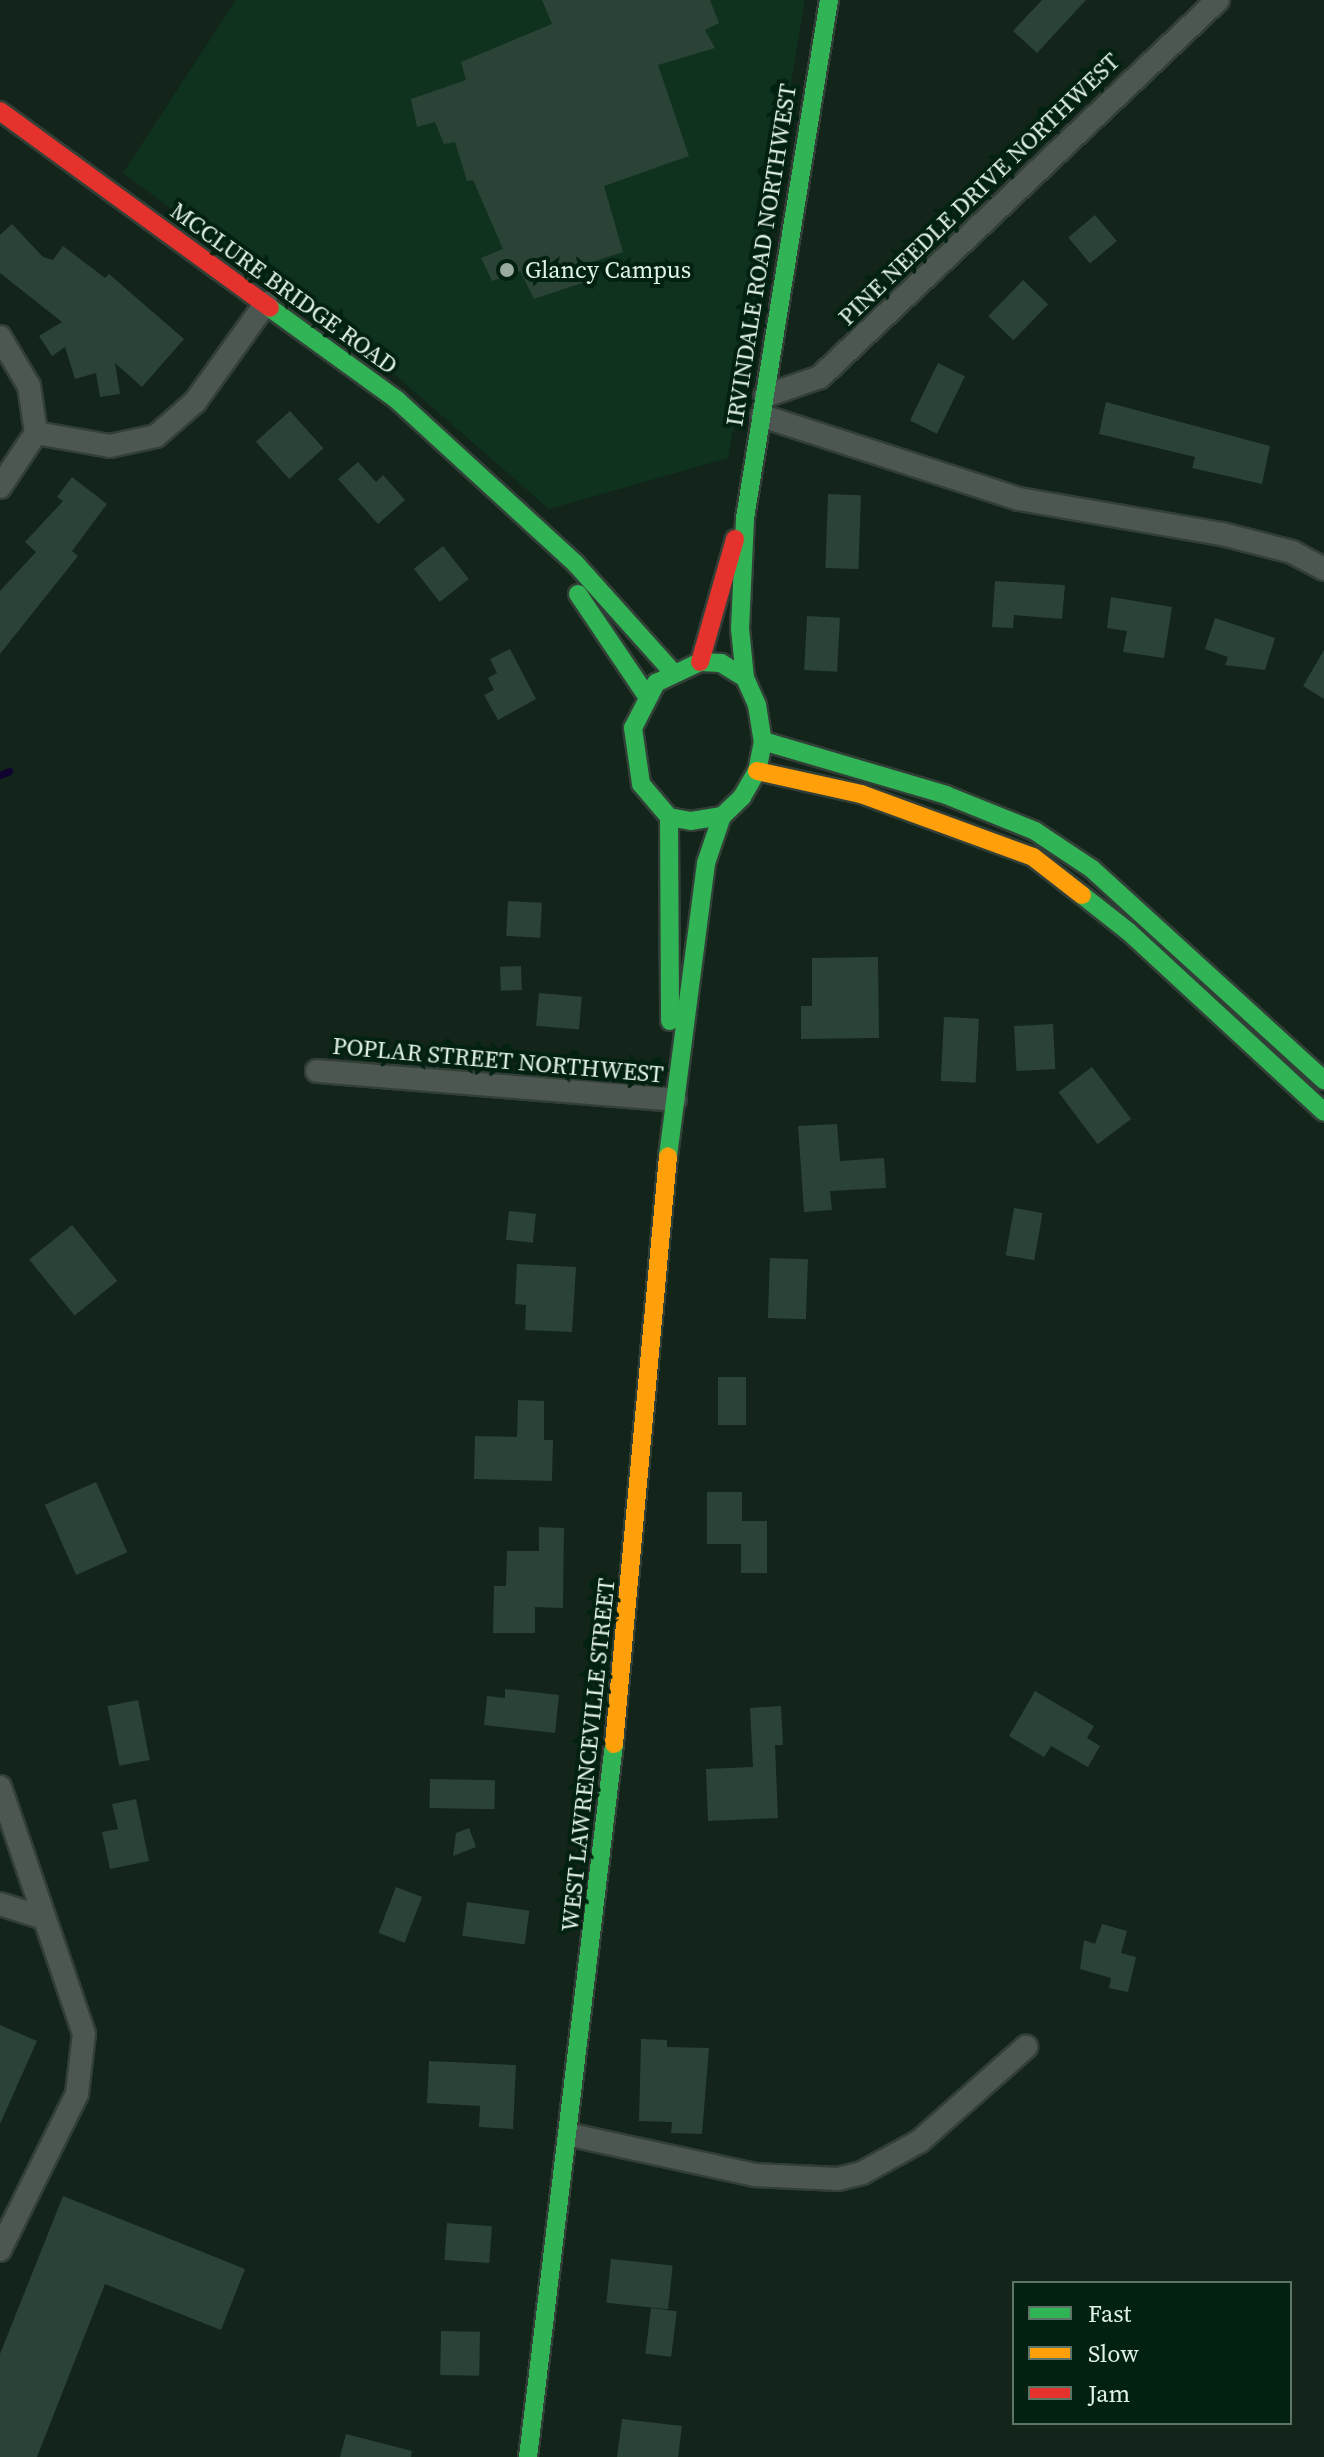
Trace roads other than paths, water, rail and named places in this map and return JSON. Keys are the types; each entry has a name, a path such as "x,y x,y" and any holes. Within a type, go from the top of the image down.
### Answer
{"street":[{"name":"IRVINDALE ROAD NORTHWEST","path":"745,678 740,629 745,518 829,0"},
{"name":"PINE NEEDLE DRIVE NORTHWEST","path":"764,406 820,377 1218,0"},
{"name":"MCCLURE BRIDGE ROAD","path":"0,111 397,400 528,518 672,671"},
{"path":"36,433 110,446 156,436 195,402 266,303"},
{"path":"0,337 29,386 36,433 0,487"},
{"path":"764,406 1019,499 1222,534 1292,552 1324,569"},
{"name":"MCCLURE BRIDGE ROAD","path":"528,518 646,695"},
{"name":"IRVINDALE ROAD NORTHWEST","path":"700,662 726,560 745,518"},
{"path":"700,662 721,663 745,678 757,705 763,741 757,771 742,797 722,816 691,821 669,817 641,784 634,761 633,728 646,695 672,671 700,662"},
{"path":"763,741 946,795 1035,831 1092,869 1324,1080"},
{"path":"757,771 861,794 1033,857 1129,932 1324,1112"},
{"name":"WEST LAWRENCEVILLE STREET","path":"528,2457 602,1874 677,1055 687,1018 706,863 722,816"},
{"name":"WEST LAWRENCEVILLE STREET","path":"669,817 673,859 669,1017 677,1055"},
{"name":"POPLAR STREET NORTHWEST","path":"317,1071 675,1100"},
{"path":"0,1787 84,2034 77,2094 21,2202 0,2250"},
{"path":"0,1904 44,1918"},
{"path":"571,2135 754,2175 838,2179 862,2173 920,2141 1026,2047"},
{"path":"0,2192 21,2202"}],"waterway":[{"path":"0,775 9,771"}],"place":[{"name":"Glancy Campus","path":"507,270"}]}
